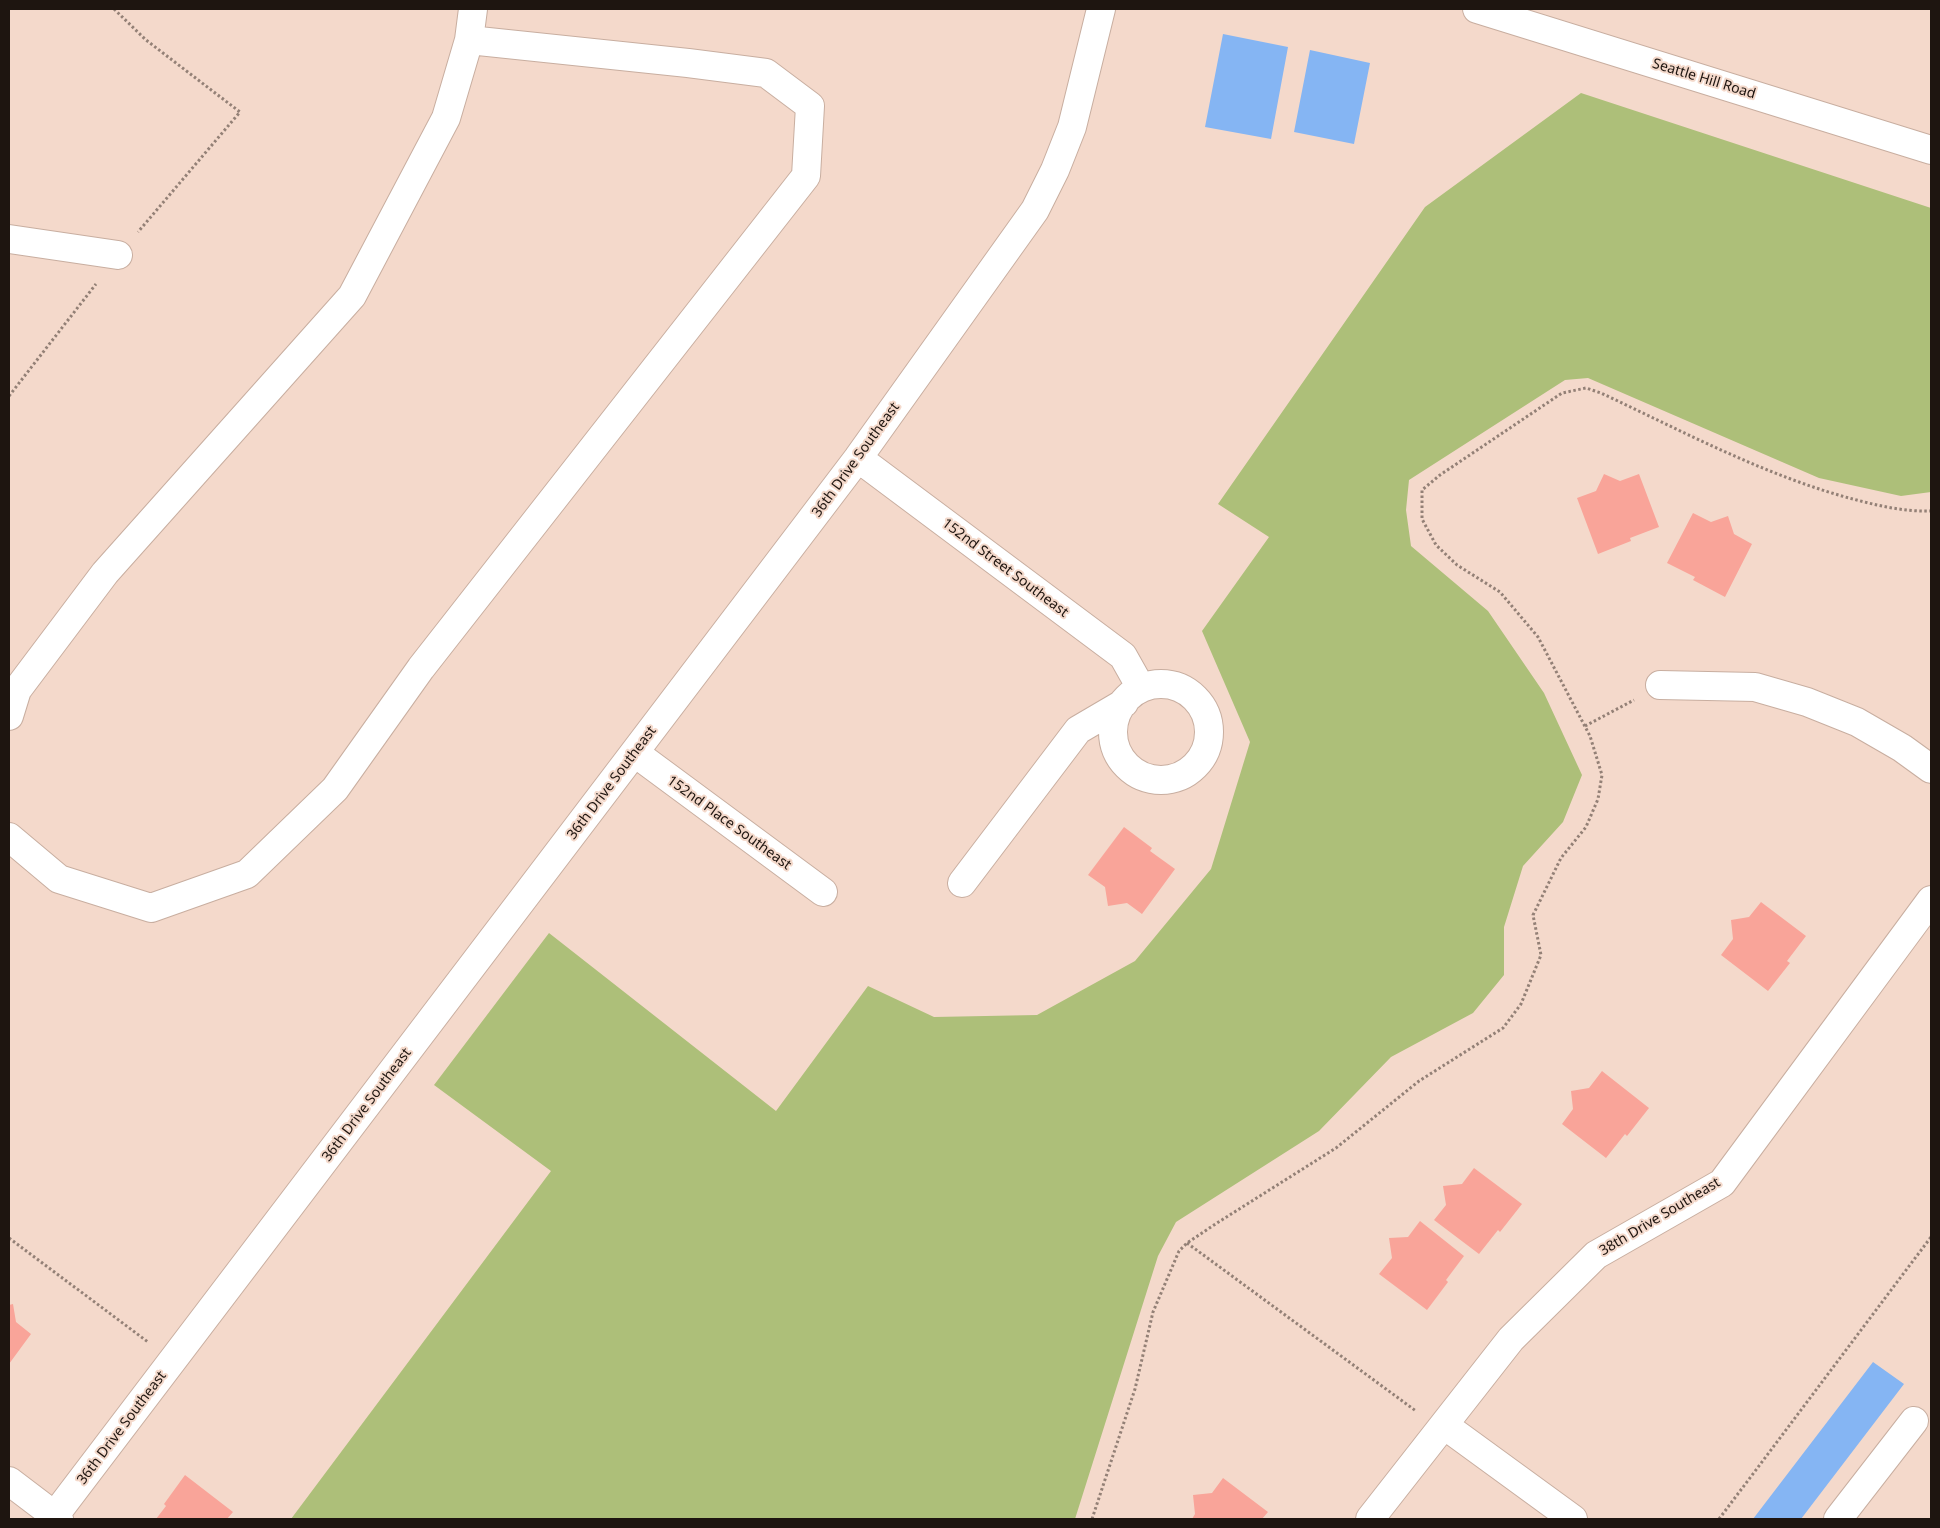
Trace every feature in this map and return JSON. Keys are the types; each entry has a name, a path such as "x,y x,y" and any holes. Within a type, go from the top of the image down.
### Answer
{"street":[{"path":"9,716 17,690 105,573 352,296 446,118 469,40 473,9"},
{"name":"36th Drive Southeast","path":"56,1518 858,458 1035,210 1055,170 1072,127 1101,9"},
{"name":"Seattle Hill Road","path":"1477,9 1931,150"},
{"path":"9,837 59,878 151,908 247,874 335,789 421,668 806,176 810,106 766,73 469,40"},
{"path":"9,239 118,256"},
{"name":"152nd Street Southeast","path":"858,458 1123,656 1132,696 1078,730 962,883"},
{"path":"1660,685 1754,687 1807,702 1857,722 1902,748 1931,768"},
{"name":"152nd Place Southeast","path":"635,753 823,892"},
{"name":"38th Drive Southeast","path":"1370,1519 1511,1339 1596,1255 1722,1183 1931,900"},
{"path":"1838,1519 1914,1422"},
{"path":"1442,1427 1573,1519"},
{"path":"9,1481 56,1518"}],"path":[{"path":"9,396 118,256 240,112 146,40 114,9"},
{"path":"1092,1519 1135,1389 1153,1312 1178,1251 1187,1243 1336,1148 1418,1081 1504,1028 1521,1004 1541,955 1533,915 1562,858 1586,827 1598,799 1602,775 1590,736 1538,637 1500,592 1457,565 1436,545 1422,519 1422,490 1440,475 1562,393 1586,388 1601,393 1760,468 1817,489 1880,506 1931,511"},
{"path":"1585,726 1660,685"},
{"path":"1719,1519 1931,1237"},
{"path":"9,1238 173,1361"},
{"path":"1187,1243 1442,1427"}],"green space":[{"path":"1581,93 1931,208 1931,492 1901,496 1819,478 1588,378 1565,380 1409,480 1406,510 1411,546 1488,611 1544,693 1582,775 1563,822 1523,866 1504,927 1504,975 1473,1013 1391,1057 1319,1131 1176,1222 1158,1256 1075,1519 291,1519 551,1171 434,1085 549,933 776,1111 868,986 934,1017 1037,1015 1135,961 1211,869 1250,742 1202,631 1269,537 1218,504 1425,207"}],"water":[{"path":"1223,34 1288,47 1271,139 1205,127"},
{"path":"1310,50 1370,63 1354,144 1294,132"},
{"path":"1873,1362 1904,1384 1801,1519 1753,1519"}],"building":[{"path":"1604,474 1620,481 1639,474 1659,527 1630,538 1631,541 1598,554 1577,498 1596,491"},
{"path":"1693,513 1711,522 1728,516 1734,534 1752,544 1725,597 1693,580 1695,577 1667,563"},
{"path":"1124,827 1152,848 1150,851 1175,869 1142,914 1127,903 1108,906 1105,887 1088,875"},
{"path":"1761,902 1806,936 1787,961 1790,963 1768,991 1721,955 1733,939 1731,920 1749,917"},
{"path":"1602,1071 1649,1108 1627,1136 1625,1134 1606,1158 1562,1124 1573,1109 1571,1091 1589,1088"},
{"path":"1474,1168 1522,1204 1500,1232 1498,1230 1479,1254 1434,1220 1446,1205 1443,1186 1462,1184"},
{"path":"1420,1221 1464,1256 1427,1310 1379,1274 1392,1258 1389,1238 1408,1237"},
{"path":"13,1304 16,1322 31,1334 9,1364 9,1305"},
{"path":"185,1475 233,1512 227,1519 156,1519 166,1506 164,1504"},
{"path":"1223,1478 1268,1512 1262,1519 1192,1519 1195,1514 1193,1495 1212,1493"}]}
